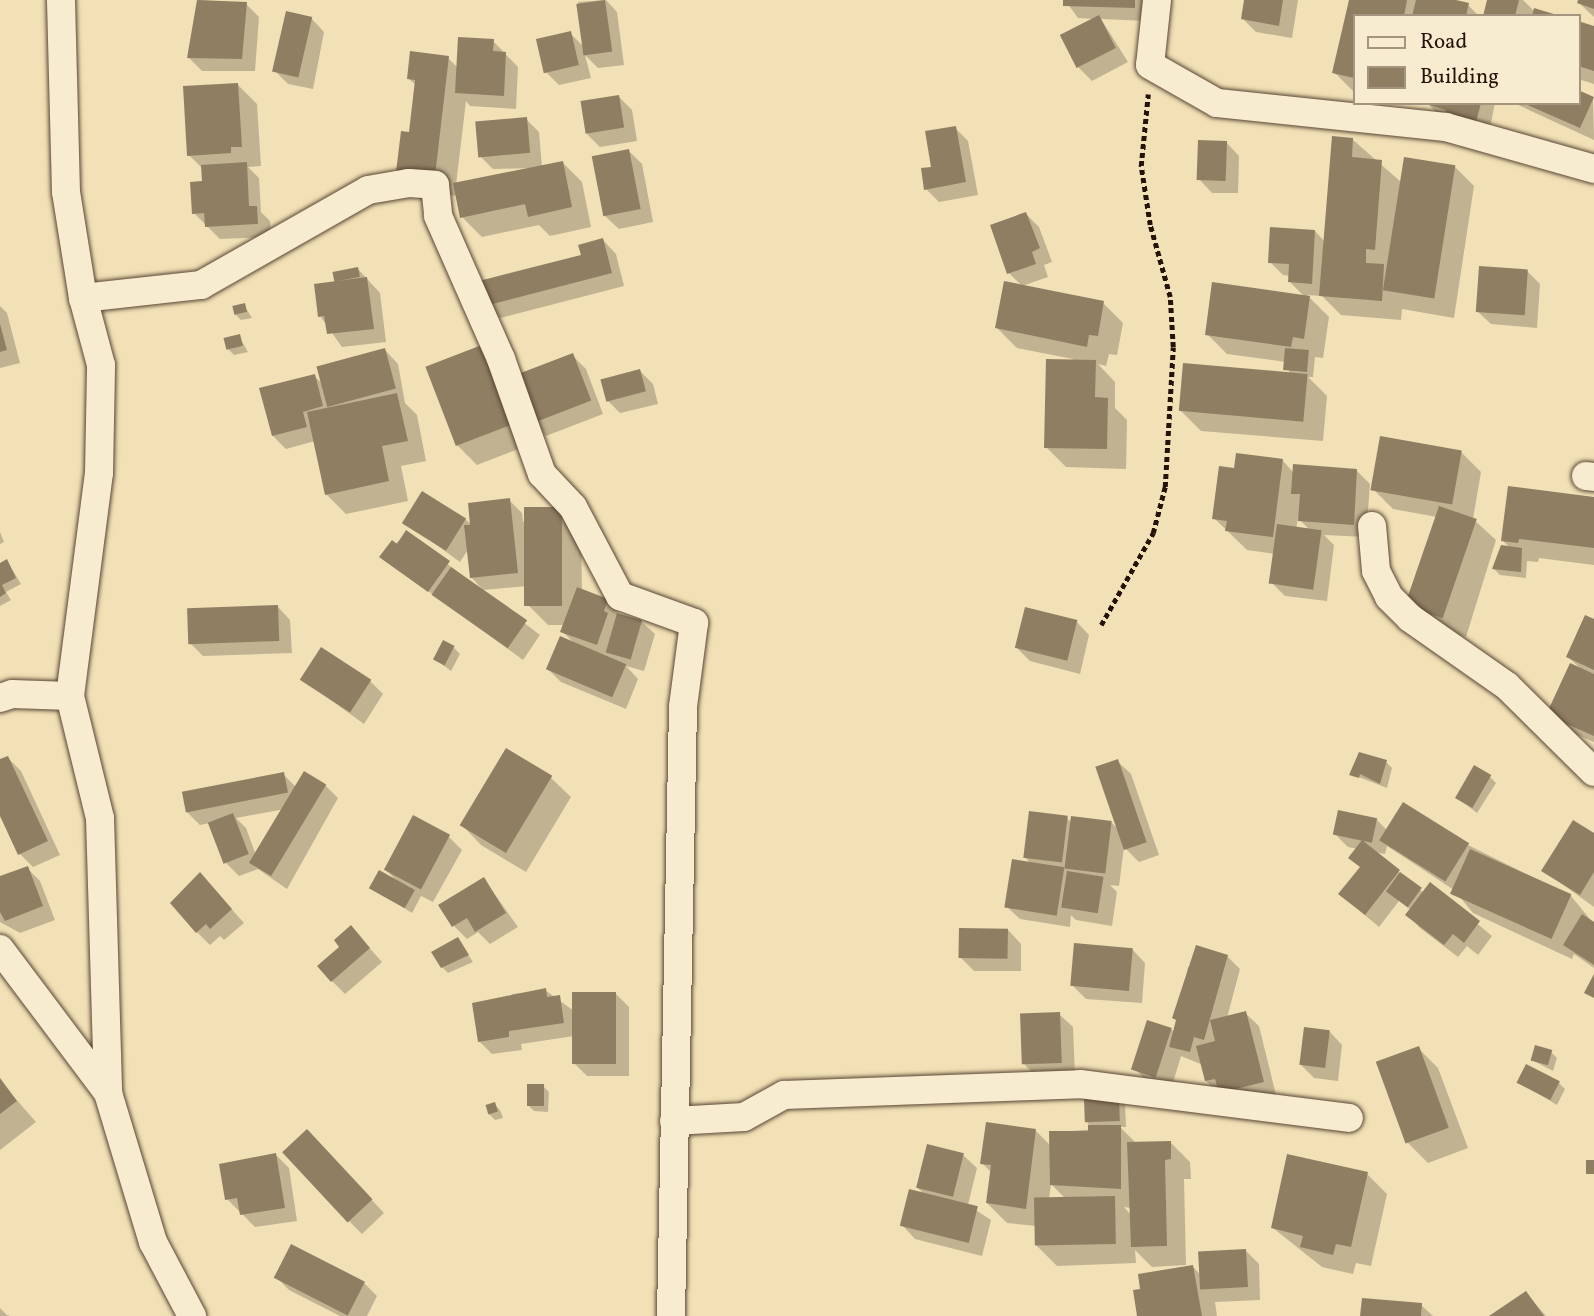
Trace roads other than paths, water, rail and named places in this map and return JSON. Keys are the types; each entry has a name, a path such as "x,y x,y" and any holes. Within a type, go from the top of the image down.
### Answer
{"street":[{"path":"61,0 66,192 83,298 101,365 99,473 71,696 100,818 108,1093 153,1242 192,1316"},
{"path":"1157,0 1150,65 1217,103 1446,127 1594,169"},
{"path":"83,298 201,285 368,190 409,183 435,186 438,216 501,359 542,474 573,507 620,596 694,623 683,707 671,1316"},
{"path":"1372,526 1376,571 1389,597 1410,618 1507,686 1594,772"},
{"path":"0,698 12,694 71,696"},
{"path":"0,949 108,1093"},
{"path":"674,1121 744,1117 784,1095 1080,1084 1349,1118"}]}
